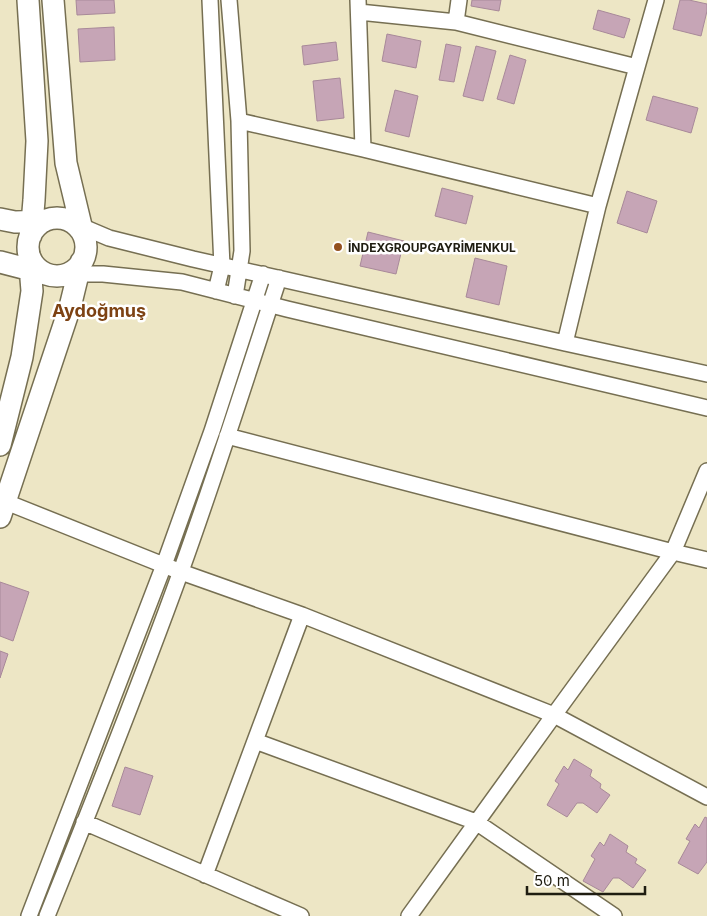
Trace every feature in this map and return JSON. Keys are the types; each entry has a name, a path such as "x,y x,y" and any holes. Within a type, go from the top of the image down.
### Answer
{"street":[{"path":"28,0 37,141 49,254 70,307 3,509 302,615 554,715 707,797"},
{"path":"0,262 49,254 85,253 86,243 78,227 66,163 53,0"},
{"path":"210,0 222,266 216,291"},
{"path":"229,0 239,121 242,251 235,296"},
{"path":"456,22 459,0"},
{"path":"565,343 598,206 656,0"},
{"path":"363,149 358,6 456,22 637,67"},
{"path":"239,121 598,206"},
{"path":"0,218 15,222 49,254 103,274 182,282 270,305 707,408"},
{"path":"0,445 22,357 32,290 49,254 52,218 61,218 78,227 109,238 222,266 707,374"},
{"path":"29,916 164,565 212,431 263,274"},
{"path":"47,916 181,572 228,436 279,278"},
{"path":"228,436 707,560"},
{"path":"409,916 673,552 707,471"},
{"path":"205,875 302,615"},
{"path":"255,741 476,822 614,916"},
{"path":"84,822 301,916"}],"building":[{"path":"76,0 114,0 115,13 77,15"},
{"path":"472,0 501,0 499,11 471,6"},
{"path":"680,0 707,4 701,36 673,29"},
{"path":"598,10 630,19 624,38 593,29"},
{"path":"114,27 115,60 80,62 78,29"},
{"path":"387,34 421,41 416,68 382,61"},
{"path":"336,42 338,60 304,65 302,46"},
{"path":"446,44 461,47 454,82 439,80"},
{"path":"476,46 496,51 483,101 463,96"},
{"path":"510,55 526,60 514,104 497,99"},
{"path":"340,78 344,118 317,121 313,81"},
{"path":"395,90 418,96 409,137 385,131"},
{"path":"653,96 698,108 691,133 646,120"},
{"path":"442,188 473,196 466,224 435,216"},
{"path":"627,191 657,201 647,233 617,223"},
{"path":"368,232 404,241 396,274 360,266"},
{"path":"475,258 507,266 499,305 466,297"},
{"path":"0,582 29,592 13,641 0,636"},
{"path":"0,651 8,654 0,678"},
{"path":"574,759 592,770 590,776 601,784 600,788 610,795 597,813 583,803 577,803 567,817 547,805 559,784 555,781 564,766 568,770"},
{"path":"125,767 153,776 140,815 112,806"},
{"path":"705,817 707,818 707,862 698,874 678,863 690,841 686,839 695,824 699,828"},
{"path":"610,834 628,846 626,852 637,859 635,863 646,870 633,888 619,878 613,878 603,892 583,881 595,859 591,856 600,842 604,846"}],"place":[{"name":"İNDEXGROUPGAYRİMENKUL","path":"338,247"}],"district":[{"name":"Aydoğmuş","path":"99,310"}]}
